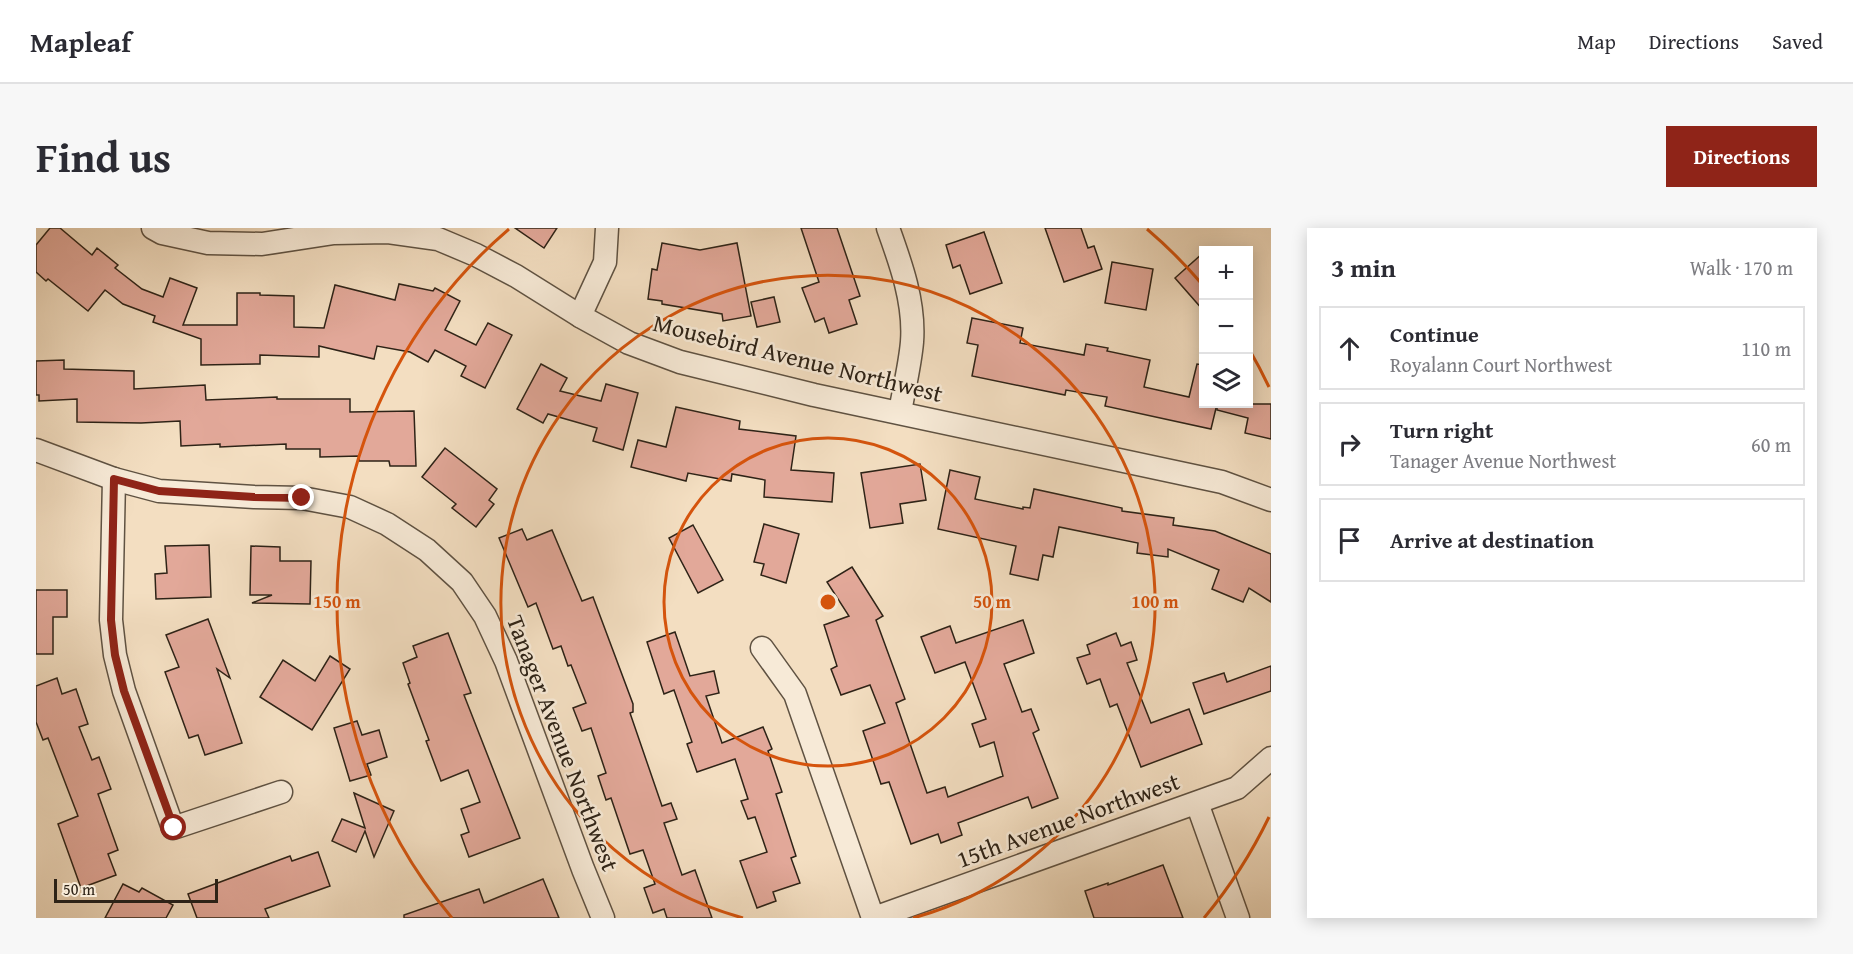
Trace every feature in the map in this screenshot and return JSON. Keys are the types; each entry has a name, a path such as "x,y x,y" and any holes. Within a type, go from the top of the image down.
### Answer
{"street":[{"name":"Mousebird Avenue Northwest","path":"153,228 162,233 208,243 262,244 334,231 388,232 438,239 476,255 516,276 629,343 680,362 814,395 1222,482 1271,500"},
{"path":"580,316 605,262 607,228"},
{"path":"888,228 904,273 912,341 900,412"},
{"name":"Tanager Avenue Northwest","path":"36,450 114,479 159,491 302,498 350,507 387,524 427,550 462,582 485,616 506,661 582,869 603,918"},
{"path":"114,479 111,620 115,655 124,691 174,828 281,792"},
{"path":"762,648 795,694 873,918"},
{"name":"15th Avenue Northwest","path":"873,918 1237,788 1271,758"},
{"path":"1197,803 1238,918"}],"building":[{"path":"50,228 60,228 92,255 97,248 118,265 115,268 142,289 163,297 170,278 197,288 183,325 237,325 237,293 260,293 260,295 294,296 294,327 324,328 335,285 395,300 399,284 433,291 435,288 460,301 445,330 476,345 488,323 512,335 485,388 461,376 466,366 435,350 428,362 410,352 377,346 374,359 319,346 319,357 260,355 260,364 201,365 201,339 153,322 155,316 123,304 105,290 88,311 36,272 36,245"},
{"path":"515,228 557,228 544,248"},
{"path":"801,228 837,228 860,296 849,300 857,324 829,333 824,318 815,322 802,288 819,282"},
{"path":"1045,228 1081,228 1088,248 1094,246 1102,269 1064,282"},
{"path":"984,232 1002,283 970,294 960,265 953,268 946,245"},
{"path":"662,243 700,250 737,243 751,316 723,321 722,314 662,304 662,301 648,299 652,269 657,270"},
{"path":"1199,257 1199,305 1175,278"},
{"path":"1112,262 1153,269 1146,310 1105,303"},
{"path":"774,297 780,322 757,327 751,302"},
{"path":"972,318 1023,328 1020,343 1084,355 1086,344 1108,348 1107,351 1150,360 1144,387 1189,397 1197,364 1199,364 1199,408 1216,408 1211,429 1105,406 1107,397 1066,390 1065,395 972,376 978,345 967,343"},
{"path":"64,360 64,369 134,371 134,389 205,385 206,400 277,397 277,399 350,399 350,412 414,411 416,466 390,466 389,461 359,461 359,456 320,457 320,449 286,449 286,444 181,446 180,421 77,422 77,399 39,401 39,395 36,395 36,361"},
{"path":"541,364 567,378 560,391 601,401 606,384 638,393 623,450 593,441 597,428 548,414 543,423 517,409"},
{"path":"1253,404 1271,404 1271,439 1245,433 1248,418 1217,410 1217,408 1253,408"},
{"path":"676,407 740,421 739,429 796,436 791,470 834,473 832,502 764,497 765,480 732,474 731,481 688,473 686,481 631,467 638,440 666,447"},
{"path":"445,448 497,489 489,500 494,504 476,527 452,508 456,504 422,477"},
{"path":"920,464 926,500 900,504 903,523 870,528 861,473"},
{"path":"950,470 980,477 975,499 1023,509 1023,507 1030,508 1034,489 1122,508 1122,511 1174,518 1173,525 1215,531 1271,554 1271,602 1249,588 1243,602 1212,589 1219,570 1168,549 1168,557 1137,553 1138,543 1059,527 1053,557 1043,555 1038,580 1010,574 1016,546 938,529"},
{"path":"764,524 799,534 786,583 761,575 764,564 754,562"},
{"path":"693,525 723,580 698,593 669,538"},
{"path":"522,529 527,540 552,530 582,601 593,597 633,704 633,712 630,713 662,806 671,803 677,819 664,823 682,875 695,870 712,918 667,918 664,909 653,913 644,888 655,884 643,850 630,854 611,798 606,800 598,776 606,773 591,728 582,731 573,708 586,703 571,665 568,666 561,646 553,649 536,603 528,607 499,538"},
{"path":"209,545 211,597 156,599 155,574 167,573 165,546"},
{"path":"251,546 280,547 280,561 311,561 310,604 252,603 272,595 250,595"},
{"path":"852,567 883,616 876,620 905,699 896,703 927,793 945,787 948,797 1003,776 994,742 980,747 972,724 986,719 965,662 935,673 921,637 950,626 956,643 1023,620 1034,653 1004,664 1022,712 1031,709 1039,730 1033,733 1058,798 1032,808 1028,797 958,823 962,835 941,843 938,834 911,844 889,782 881,784 863,731 885,723 870,685 841,695 831,669 837,666 824,625 849,616 827,582"},
{"path":"36,590 67,590 67,617 53,617 53,654 36,654"},
{"path":"208,619 230,678 217,669 242,743 205,755 198,735 189,738 165,672 179,667 166,635"},
{"path":"675,632 690,676 714,671 719,693 706,696 722,743 763,727 772,749 768,751 782,792 776,794 796,856 791,858 800,883 773,892 776,901 757,908 740,861 767,852 755,817 748,819 741,801 748,799 735,759 697,772 687,744 692,742 674,690 664,694 647,642"},
{"path":"448,633 471,693 464,695 520,838 469,857 461,835 469,832 461,809 480,802 468,770 441,781 426,741 429,740 408,684 410,683 403,663 417,657 413,646"},
{"path":"1116,633 1121,646 1131,642 1137,660 1127,663 1151,723 1189,709 1202,744 1141,767 1117,704 1110,707 1100,679 1087,684 1077,658 1090,654 1087,645"},
{"path":"330,656 350,669 312,730 260,697 283,660 315,681"},
{"path":"1271,666 1271,691 1204,714 1193,683 1224,673 1227,682"},
{"path":"57,678 62,694 76,689 88,724 79,727 92,760 99,757 111,789 98,794 118,850 108,854 116,875 81,888 58,824 78,816 48,738 43,740 36,722 36,686"},
{"path":"357,721 362,735 379,730 387,757 367,764 371,775 350,781 334,728"},
{"path":"354,793 394,811 374,857 365,831 356,852 332,841 342,819 365,828"},
{"path":"318,852 330,886 265,909 269,918 197,918 188,894 290,856 292,861"},
{"path":"1163,865 1183,918 1094,918 1085,891"},
{"path":"543,879 559,918 404,918 404,915 479,889 484,903"},
{"path":"123,884 139,892 142,888 173,905 166,918 105,918"}],"route":[{"path":"174,828 124,691 115,655 111,620 114,479 159,491 302,498"}]}
